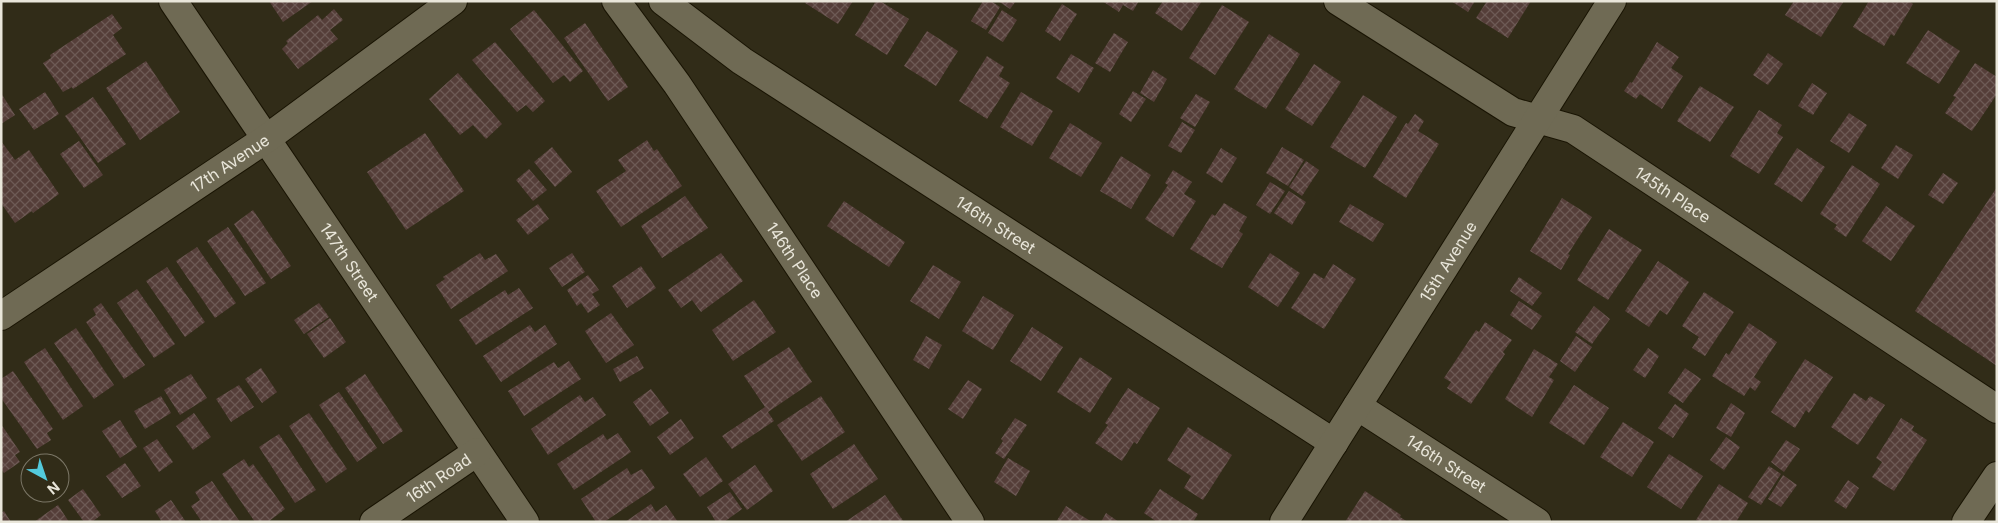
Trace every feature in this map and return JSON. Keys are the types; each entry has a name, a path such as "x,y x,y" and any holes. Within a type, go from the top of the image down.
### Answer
{"street":[{"name":"147th Street","path":"173,1 525,522"},
{"name":"17th Avenue","path":"1,316 266,139 453,1"},
{"name":"146th Place","path":"616,1 677,84 970,522"},
{"name":"146th Street","path":"663,1 742,61 1334,443"},
{"name":"145th Place","path":"1338,1 1513,112 1573,129 1997,408"},
{"name":"15th Avenue","path":"1284,522 1539,120 1612,1"},
{"name":"146th Street","path":"1357,406 1537,522"},
{"name":"16th Road","path":"374,522 478,452"},
{"path":"1966,522 1997,476"}],"building":[{"path":"269,1 313,1 283,22"},
{"path":"806,1 853,1 838,24 805,3"},
{"path":"876,1 880,1 909,19 887,55 855,35"},
{"path":"983,1 991,1 1000,7 986,30 971,21"},
{"path":"998,1 1016,1 1010,9"},
{"path":"1102,1 1139,1 1133,11 1123,5 1119,12"},
{"path":"1163,1 1202,1 1182,31 1155,13"},
{"path":"1451,1 1475,1 1468,12"},
{"path":"1487,1 1531,1 1508,38 1476,18"},
{"path":"1794,1 1844,1 1821,37 1785,15"},
{"path":"1869,1 1909,1 1913,4 1894,36 1891,34 1884,46 1853,27"},
{"path":"1062,4 1077,14 1060,41 1045,31"},
{"path":"1222,5 1249,22 1215,75 1189,58"},
{"path":"334,9 343,20 330,30 338,39 298,69 282,49 288,43 286,41 318,15 322,20"},
{"path":"534,10 583,71 570,82 564,75 553,83 510,29"},
{"path":"1002,10 1017,20 1003,42 988,33"},
{"path":"112,14 122,28 113,35 126,54 73,89 72,87 63,92 43,63 51,58 50,55"},
{"path":"585,23 628,87 608,101 564,38"},
{"path":"1928,30 1960,51 1939,84 1906,63"},
{"path":"927,31 958,51 936,86 904,66"},
{"path":"1114,33 1128,42 1110,72 1095,63"},
{"path":"1269,34 1300,54 1266,109 1234,89"},
{"path":"495,42 545,101 533,112 526,105 517,112 472,60"},
{"path":"1657,42 1679,57 1671,68 1683,76 1662,109 1640,94 1636,99 1624,91 1630,82 1632,83"},
{"path":"1768,53 1783,64 1768,85 1753,75"},
{"path":"1071,54 1094,68 1079,93 1056,78"},
{"path":"987,56 1004,67 999,76 1010,83 987,119 959,101"},
{"path":"146,61 180,112 140,140 106,88"},
{"path":"1975,63 1997,77 1997,94 1972,131 1945,113 1956,97 1953,96"},
{"path":"1314,64 1341,82 1312,126 1285,109"},
{"path":"1153,70 1167,79 1154,102 1140,93"},
{"path":"458,73 502,124 486,139 473,125 460,135 429,99"},
{"path":"1812,83 1827,93 1813,115 1798,106"},
{"path":"1700,86 1734,107 1710,142 1677,121"},
{"path":"1133,91 1146,99 1131,122 1119,114"},
{"path":"45,92 59,114 34,130 19,109"},
{"path":"1021,92 1053,111 1032,146 1000,127"},
{"path":"1,93 15,115 1,124"},
{"path":"1196,94 1210,102 1195,127 1180,118"},
{"path":"1363,95 1397,117 1365,168 1330,147"},
{"path":"93,97 126,144 98,163 65,116"},
{"path":"1759,110 1782,125 1777,133 1783,137 1759,174 1730,156"},
{"path":"1849,113 1867,125 1849,153 1830,141"},
{"path":"1415,114 1424,121 1418,131 1439,144 1406,198 1373,177 1406,123 1408,124"},
{"path":"1182,122 1195,130 1181,153 1168,146"},
{"path":"1070,123 1102,143 1081,177 1049,158"},
{"path":"425,133 464,191 406,230 367,172"},
{"path":"647,140 654,151 657,149 682,186 621,227 596,191 626,171 618,160"},
{"path":"1,141 15,160 29,150 59,194 33,213 32,211 15,223 1,203"},
{"path":"79,141 103,175 84,188 60,154"},
{"path":"1896,145 1913,155 1898,179 1881,168"},
{"path":"552,147 572,172 555,187 534,162"},
{"path":"1282,147 1304,160 1288,186 1266,173"},
{"path":"1221,148 1237,158 1222,183 1206,173"},
{"path":"1797,148 1825,167 1802,202 1774,184"},
{"path":"1121,156 1151,175 1131,209 1100,191"},
{"path":"1306,161 1319,170 1302,196 1289,187"},
{"path":"1852,165 1880,184 1846,237 1834,229 1837,225 1820,214"},
{"path":"529,169 547,190 533,201 516,180"},
{"path":"1173,170 1192,182 1184,194 1196,201 1173,237 1145,219 1168,185 1165,183"},
{"path":"1943,173 1958,183 1943,204 1928,195"},
{"path":"1270,182 1285,191 1270,214 1256,205"},
{"path":"1997,187 1997,366 1915,311"},
{"path":"1289,191 1306,202 1292,225 1274,213"},
{"path":"685,196 708,228 662,258 641,226"},
{"path":"1562,198 1592,217 1568,254 1570,255 1561,270 1530,251"},
{"path":"844,201 905,242 889,267 827,226"},
{"path":"1224,203 1247,217 1239,231 1243,234 1222,268 1190,249 1212,214 1215,216"},
{"path":"538,204 549,219 528,235 516,220"},
{"path":"1350,204 1384,224 1373,242 1339,222"},
{"path":"1886,206 1915,226 1891,261 1862,241"},
{"path":"253,210 291,266 271,279 234,224"},
{"path":"228,227 266,283 245,296 207,241"},
{"path":"1609,229 1642,250 1608,300 1577,280"},
{"path":"197,247 236,303 215,318 176,261"},
{"path":"480,253 485,260 496,254 508,271 451,309 436,285 445,279 443,277"},
{"path":"572,253 585,272 562,287 549,268"},
{"path":"721,253 743,281 701,312 692,300 681,308 668,290"},
{"path":"1270,253 1300,273 1278,307 1248,287"},
{"path":"1658,261 1689,282 1667,315 1660,310 1649,327 1625,311"},
{"path":"1333,264 1356,279 1324,329 1291,308 1314,273 1324,279"},
{"path":"933,265 961,282 939,319 910,301"},
{"path":"641,266 656,288 627,308 612,286"},
{"path":"167,267 205,322 185,337 146,281"},
{"path":"588,275 599,290 592,294 600,305 588,313 581,303 577,306 567,290"},
{"path":"1519,277 1542,293 1532,306 1510,291"},
{"path":"519,288 533,308 476,345 459,320 505,290 508,295"},
{"path":"137,289 175,344 154,358 117,303"},
{"path":"1704,292 1734,312 1705,356 1692,348 1699,337 1682,326"},
{"path":"983,296 1014,315 993,350 962,331"},
{"path":"754,300 776,332 733,361 712,330"},
{"path":"1519,301 1542,316 1532,330 1510,315"},
{"path":"101,303 145,365 124,379 86,322 96,315 93,309"},
{"path":"319,303 329,317 304,334 294,320"},
{"path":"1594,306 1610,319 1592,344 1575,332"},
{"path":"611,313 634,345 606,363 585,331"},
{"path":"330,318 346,342 324,358 307,334"},
{"path":"1485,322 1512,340 1503,352 1505,354 1471,404 1447,388 1451,382 1444,378 1476,330 1479,332"},
{"path":"1749,323 1777,342 1754,377 1761,382 1755,391 1750,387 1744,396 1712,376 1726,353 1729,355"},
{"path":"530,325 535,332 545,325 557,344 501,382 483,356"},
{"path":"1032,327 1063,347 1041,381 1010,361"},
{"path":"76,328 114,385 94,399 54,343"},
{"path":"926,336 942,345 929,369 913,360"},
{"path":"1576,336 1592,347 1575,372 1560,361"},
{"path":"789,347 812,382 768,412 774,421 732,449 722,436 765,407 744,376"},
{"path":"45,348 83,406 63,420 24,362"},
{"path":"1648,348 1659,356 1645,378 1633,370"},
{"path":"1534,349 1558,364 1549,377 1554,380 1532,417 1505,399"},
{"path":"637,356 644,368 620,382 613,369"},
{"path":"1080,357 1112,378 1090,413 1057,392"},
{"path":"1805,359 1833,377 1809,413 1806,410 1795,428 1771,412"},
{"path":"569,361 581,379 524,416 508,391 554,362 558,368"},
{"path":"261,368 277,392 262,403 245,379"},
{"path":"1685,368 1701,379 1683,403 1668,393"},
{"path":"13,371 53,429 47,433 51,440 37,449 1,398 1,379"},
{"path":"191,374 207,398 180,415 164,390"},
{"path":"365,374 403,431 383,444 345,388"},
{"path":"968,380 982,389 963,419 948,409"},
{"path":"239,385 254,407 231,422 216,399"},
{"path":"1574,385 1609,408 1584,445 1549,423"},
{"path":"1128,388 1160,408 1137,444 1134,442 1122,461 1095,443 1108,425 1105,423"},
{"path":"651,389 669,413 650,426 633,402"},
{"path":"339,392 377,448 357,462 319,405"},
{"path":"1854,393 1866,401 1870,396 1885,405 1858,445 1831,427"},
{"path":"580,395 585,402 593,397 606,415 548,455 531,429"},
{"path":"161,396 171,413 145,429 134,411"},
{"path":"821,396 845,432 802,461 777,425"},
{"path":"1731,403 1745,413 1731,437 1716,428"},
{"path":"1675,404 1689,414 1673,438 1658,428"},
{"path":"194,413 211,437 193,450 176,426"},
{"path":"309,413 347,469 326,483 289,426"},
{"path":"1015,418 1027,425 1004,459 995,453 1003,441 1001,439"},
{"path":"1901,418 1914,426 1912,430 1927,440 1894,491 1872,477 1882,462 1876,458"},
{"path":"681,419 694,438 670,455 657,437"},
{"path":"120,420 137,447 120,458 102,431"},
{"path":"1623,422 1654,442 1632,477 1600,457"},
{"path":"1,424 20,452 15,455 20,462 4,473 1,469"},
{"path":"1188,427 1232,455 1203,500 1184,488 1191,476 1167,460"},
{"path":"618,433 631,452 574,490 557,464 603,434 607,440"},
{"path":"279,434 316,490 295,503 259,447"},
{"path":"1726,437 1740,447 1724,470 1710,460"},
{"path":"157,439 173,462 159,472 143,448"},
{"path":"1786,440 1800,449 1784,472 1771,462"},
{"path":"854,444 878,479 833,509 810,474"},
{"path":"1669,454 1703,476 1681,509 1647,487"},
{"path":"706,457 723,481 700,497 683,474"},
{"path":"1008,458 1030,471 1016,496 994,482"},
{"path":"244,459 249,467 253,464 285,509 268,522 255,522 222,474"},
{"path":"125,463 141,486 122,498 106,476"},
{"path":"755,465 773,491 747,510 728,484"},
{"path":"1769,466 1781,474 1761,505 1748,497"},
{"path":"627,468 631,475 642,469 655,488 604,522 596,522 581,499"},
{"path":"1783,475 1797,485 1781,507 1768,499"},
{"path":"1848,480 1859,488 1846,509 1834,501"},
{"path":"212,481 240,522 202,522 191,506 200,500 195,492"},
{"path":"1719,484 1748,503 1736,522 1699,522 1696,520"},
{"path":"83,489 101,515 92,522 84,522 70,503 70,499"},
{"path":"1160,489 1198,514 1193,522 1157,522 1144,513"},
{"path":"1365,491 1401,515 1400,517 1408,522 1345,522"},
{"path":"730,492 742,509 724,522 716,522 707,507"},
{"path":"885,495 904,522 845,522"},
{"path":"171,500 186,522 162,522 155,511"},
{"path":"651,504 656,512 666,505 678,522 625,522"},
{"path":"58,505 69,522 34,522"},
{"path":"1066,506 1092,522 1056,522"},
{"path":"4,511 11,522 1,522 1,513"},
{"path":"1106,513 1119,522 1101,522"}]}
